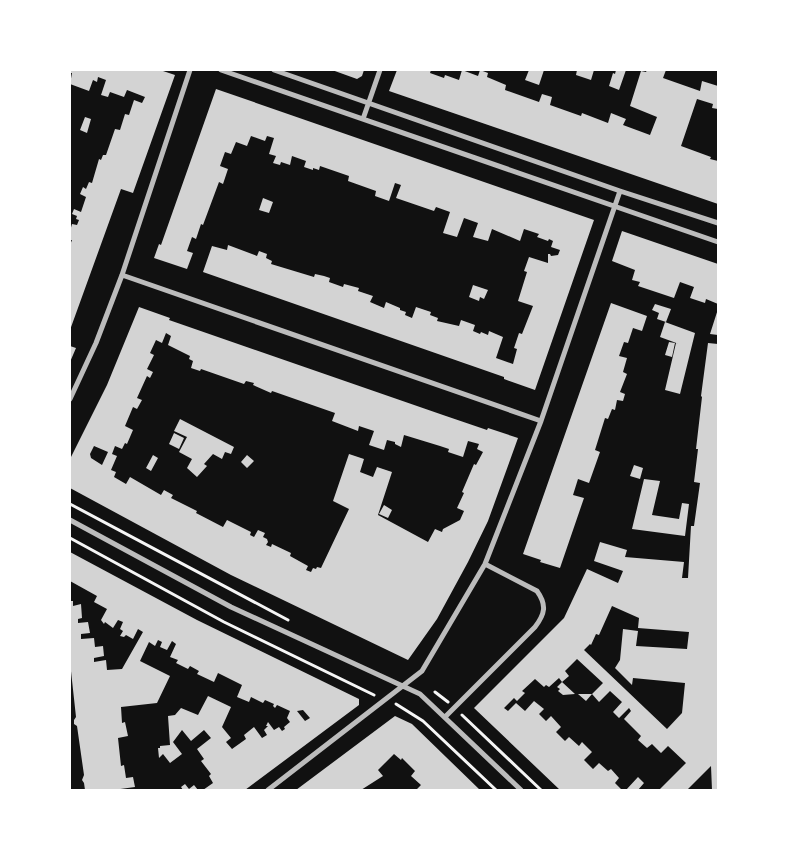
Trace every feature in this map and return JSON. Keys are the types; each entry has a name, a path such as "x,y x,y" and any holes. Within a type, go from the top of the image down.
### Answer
{"street":[{"path":"70,400 96,343 122,275 190,70"},
{"path":"221,70 718,242"},
{"path":"274,70 620,191 718,223"},
{"path":"363,119 380,70"},
{"path":"268,790 422,670 485,564 541,421 620,191"},
{"path":"122,275 541,421"},
{"path":"70,520 231,607 420,694 521,790"},
{"path":"445,717 535,627 544,612 542,598 537,591 485,564"}],"path":[{"path":"70,538 224,622 400,706 423,721 496,790"}],"building":[{"path":"70,70 160,70 175,75 133,193 121,189 70,330 70,245 72,240 70,240 70,231 72,224 77,225 79,220 76,219 77,216 72,214 74,209 81,212 86,197 80,194 83,187 86,189 89,182 92,183 99,159 101,160 103,155 106,155 115,129 120,130 125,114 129,115 134,100 142,103 145,97 127,90 124,97 110,92 108,97 101,95 106,80 98,77 97,82 93,80 89,91 70,84 72,73 70,73"},
{"path":"332,70 364,70 362,76 357,79"},
{"path":"397,70 431,70 430,73 444,78 445,75 459,80 462,70 478,76 480,70 488,73 487,77 506,85 505,90 539,102 542,94 552,97 550,105 581,116 582,113 608,123 611,113 626,119 623,125 650,135 657,117 630,106 641,71 666,70 663,78 700,91 702,81 718,86 718,109 712,108 713,104 697,99 681,146 718,161 718,204 389,91"},
{"path":"529,70 544,70 539,85 525,80"},
{"path":"577,70 594,70 591,80 576,75"},
{"path":"616,70 626,70 619,90 609,86 613,73 615,74"},
{"path":"216,89 594,220 535,390 504,379 504,377 203,272 212,246 227,250 228,245 257,256 259,251 267,254 266,258 272,261 271,264 314,277 315,274 324,276 330,278 329,282 343,287 344,284 359,288 358,291 373,296 370,302 384,308 386,302 400,308 400,310 406,312 405,315 412,318 416,307 431,312 430,315 438,318 437,321 459,326 461,320 475,325 473,331 480,334 481,332 488,335 489,331 503,337 496,358 513,364 517,349 514,348 519,333 522,334 533,306 518,301 527,272 524,271 529,257 548,263 548,254 551,256 558,255 560,250 551,247 553,241 537,237 539,234 524,229 520,241 492,229 488,241 473,237 478,223 464,218 457,237 443,233 450,212 436,207 434,211 396,198 401,185 395,183 389,201 375,196 376,191 348,181 349,176 320,166 319,170 304,167 306,161 292,156 290,165 281,162 280,165 273,163 276,156 269,154 274,138 267,136 265,141 251,136 247,146 236,142 231,154 225,152 220,166 228,169 223,184 219,182 196,239 192,237 187,251 193,253 187,269 154,258 159,244 161,245"},
{"path":"85,117 91,119 87,133 80,130"},
{"path":"263,198 273,202 269,213 259,210"},
{"path":"622,231 718,264 718,304 706,299 705,303 690,298 694,287 680,282 674,298 638,286 640,282 632,280 635,270 612,261"},
{"path":"473,285 488,290 484,299 480,297 479,301 469,297"},
{"path":"611,303 647,316 642,331 633,328 628,343 624,342 619,356 627,358 623,372 627,374 620,392 625,394 623,401 617,400 615,410 612,409 608,419 605,418 595,450 600,452 589,483 578,479 573,495 584,498 560,568 523,554"},
{"path":"655,304 671,309 666,322 657,319 659,313 652,310"},
{"path":"139,307 170,318 169,320 443,415 518,438 488,521 468,562 437,619 408,660 231,575 70,488 70,459 107,385","holes":["166,333 171,336 168,345 190,356 189,359 193,361 191,368 200,371 201,369 244,384 246,381 254,383 253,385 271,393 272,391 335,413 332,421 358,431 359,426 374,431 369,445 384,450 387,440 395,442 395,444 401,447 404,435 449,449 448,452 463,457 468,441 479,444 477,449 483,452 476,465 474,464 462,492 464,493 457,508 464,511 460,520 443,529 442,532 435,529 428,542 378,515 392,472 377,467 373,477 360,472 364,459 349,454 333,501 349,509 321,568 313,568 311,572 306,570 308,566 290,556 291,553 272,544 271,547 266,545 267,539 263,537 265,533 258,530 254,537 250,535 251,532 227,520 223,527 171,498 173,495 164,490 161,495 130,477 126,484 114,477 116,472 111,470 117,456 112,454 115,446 122,449 125,443 127,444 133,430 125,426 133,407 137,409 142,400 137,398 147,376 150,378 153,372 147,369 154,355 150,353 156,340 162,343","94,446 108,452 102,465 91,458 90,454"]},
{"path":"718,309 718,335 710,334"},
{"path":"665,322 695,333 680,394 665,390 676,343 679,344 660,337"},
{"path":"669,342 675,343 672,357 665,355"},
{"path":"708,343 718,344 718,790 712,790 711,766 687,790 659,790 686,763 668,746 661,753 652,744 647,748 638,740 641,736 624,719 631,711 629,708 619,718 613,712 622,702 610,691 599,702 592,694 603,683 577,659 565,671 569,676 562,682 559,678 549,687 546,685 544,687 535,679 522,691 525,693 517,701 514,698 504,708 508,711 516,703 525,711 534,701 544,709 539,714 546,721 551,716 561,727 556,732 565,741 569,737 579,746 582,742 592,752 584,760 593,769 599,763 608,771 611,769 619,778 615,783 622,790 560,790 474,708 564,618 587,569 618,583 623,571 594,561 600,542 627,550 625,557 684,562 682,578 688,578 691,526 694,526 700,483 694,482 701,396","holes":["612,606 639,618 638,628 689,632 687,649 636,646 638,631 623,629 620,660 615,668 632,685 633,678 685,683 682,713 667,729 584,650 591,645 596,634 599,635"]},
{"path":"70,346 76,348 70,362"},
{"path":"180,419 234,447 231,454 225,452 222,459 213,454 204,464 207,466 197,477 187,468 192,459 179,452 187,437 174,431"},
{"path":"174,433 184,438 179,449 169,444"},
{"path":"153,455 158,458 151,471 146,468"},
{"path":"247,455 254,461 247,468 241,462"},
{"path":"634,465 643,468 640,479 630,476"},
{"path":"644,479 660,481 652,515 679,519 682,503 689,504 685,536 632,529"},
{"path":"384,505 392,510 388,518 379,514"},
{"path":"70,552 197,620 359,699 359,705 245,790 203,790 213,783 209,776 211,774 201,761 204,759 197,749 211,738 204,730 191,741 182,730 173,742 182,754 170,763 163,754 159,758 158,748 170,745 168,716 175,715 181,708 198,715 208,696 231,707 222,727 231,738 226,742 232,749 246,739 244,735 254,727 262,738 267,735 264,730 268,726 266,726 268,722 274,730 279,727 282,731 290,722 287,718 290,711 277,705 275,708 274,704 265,700 263,703 251,697 249,702 237,697 242,685 218,673 214,682 197,674 199,671 190,666 188,669 176,663 178,660 170,657 176,644 172,641 167,650 160,647 162,642 158,640 155,646 149,642 140,661 170,676 157,703 121,707 122,723 125,722 128,736 118,738 121,766 124,765 126,778 133,777 135,787 113,790 85,790 82,780 84,775 77,726 74,724 76,717 70,662 70,601 73,601 73,606 81,604 82,618 78,619 78,623 88,622 90,633 81,634 81,639 94,638 95,647 103,646 104,656 94,658 94,662 106,660 107,670 122,669 143,632 138,629 133,639 126,635 124,637 120,636 123,631 120,629 123,622 118,620 113,628 105,622 104,624 101,620 107,609 94,602 97,596 70,581","holes":["303,710 310,718 305,721 297,711"]},
{"path":"562,682 575,694 563,695 558,691 560,689 557,687"},
{"path":"578,694 592,694 586,701"},
{"path":"395,716 412,724 480,790 416,790 421,785 411,776 415,771 402,758 401,760 394,754 378,770 383,776 361,790 296,790"},
{"path":"638,777 644,783 638,790 626,790"},
{"path":"185,784 189,789 194,785 198,790 183,790 181,787"}]}
